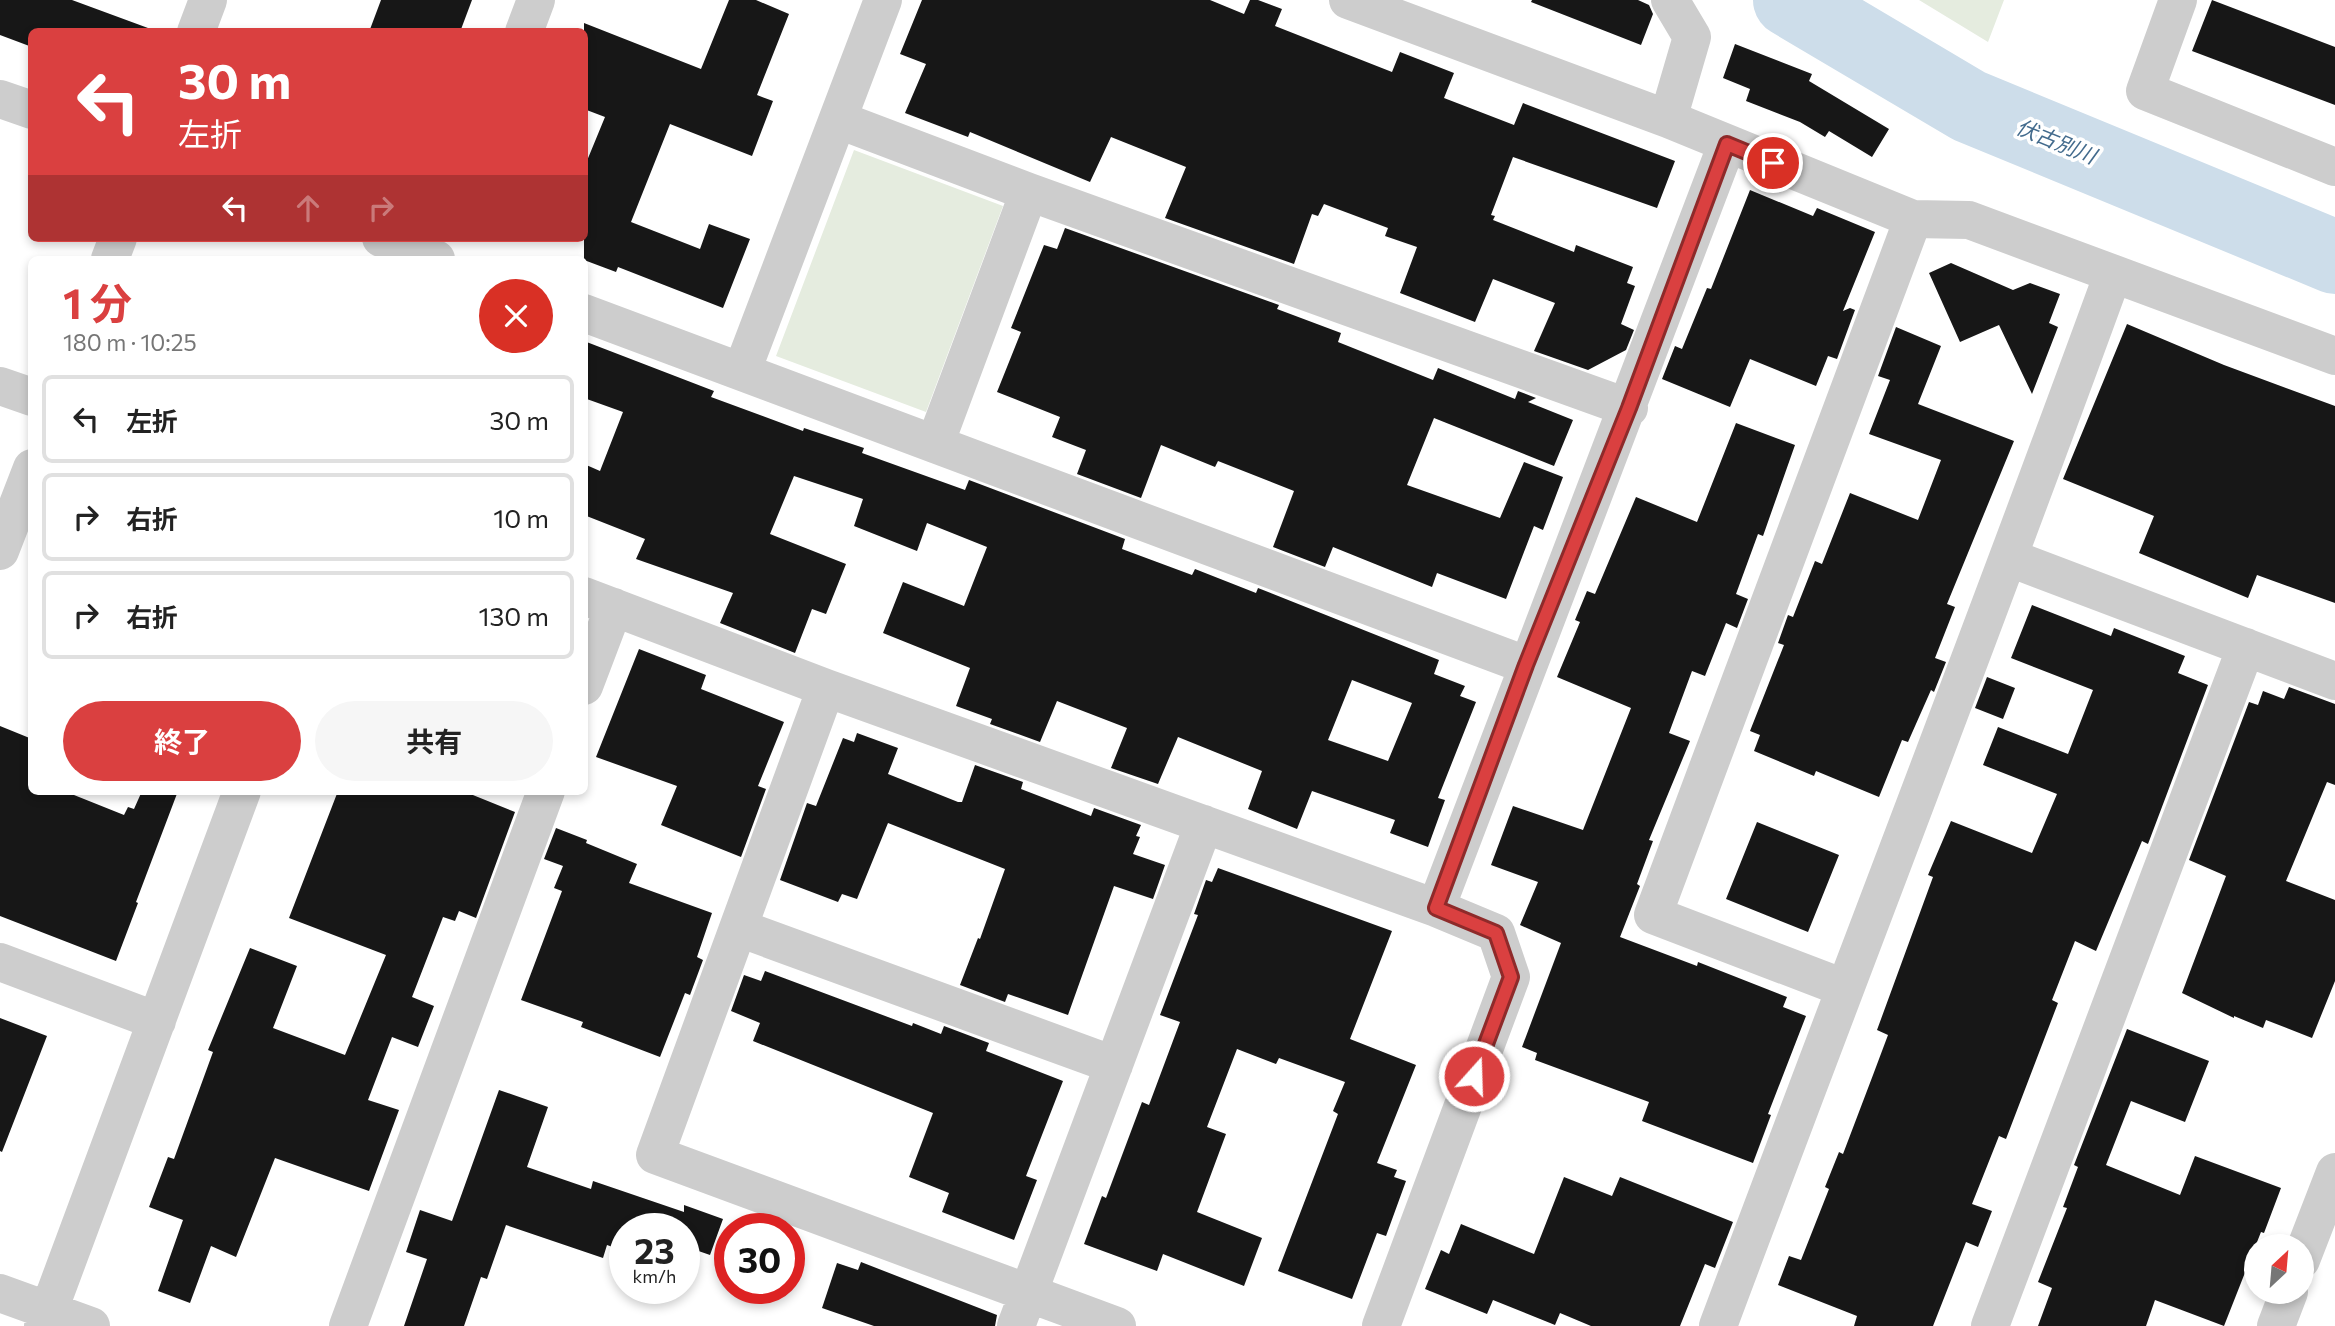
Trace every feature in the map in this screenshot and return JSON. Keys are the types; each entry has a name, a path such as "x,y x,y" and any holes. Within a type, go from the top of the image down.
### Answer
{"street":[{"path":"198,28 208,0"},
{"path":"526,28 536,0"},
{"path":"742,371 883,0"},
{"path":"1348,0 1668,119 1913,219 1969,220 2335,356"},
{"path":"1668,119 1692,37 1670,0"},
{"path":"2178,0 2145,91 2335,167"},
{"path":"0,99 28,109"},
{"path":"839,120 1029,192 1629,408"},
{"path":"1436,908 1526,665 1629,408 1727,144"},
{"path":"934,444 1029,192"},
{"path":"1844,988 1653,915 1913,219"},
{"path":"391,242 431,256"},
{"path":"1718,1326 1844,988 2010,558 2113,274"},
{"path":"588,314 1526,665"},
{"path":"0,386 28,396"},
{"path":"0,551 28,478"},
{"path":"2010,558 2335,681"},
{"path":"588,663 599,601 826,688 1436,908 1496,933 1511,977 1381,1326"},
{"path":"1990,1326 2246,647"},
{"path":"826,688 655,1155 1022,1309 1116,1326"},
{"path":"46,1319 241,795"},
{"path":"348,1326 545,795"},
{"path":"1022,1309 1204,824"},
{"path":"739,928 1114,1065"},
{"path":"0,962 157,1021"},
{"path":"2314,1237 2328,1213 2335,1172"},
{"path":"0,1293 46,1319 91,1326"},
{"path":"2276,1326 2284,1304"}],"shaded area":[{"path":"1919,0 2004,0 1988,42"},
{"path":"854,150 1003,206 926,412 776,356"}],"building":[{"path":"0,0 72,0 148,28 28,28 28,46 0,35"},
{"path":"381,0 472,0 462,28 370,28"},
{"path":"729,0 756,0 789,14 757,95 773,101 752,156 670,124 631,222 700,249 709,224 750,239 723,308 618,267 616,272 588,262 588,256 584,256 584,242 588,242 588,158 605,117 588,111 588,28 584,28 584,23 701,69"},
{"path":"922,0 1210,0 1244,14 1250,0 1258,0 1282,9 1275,26 1392,72 1400,52 1454,73 1444,98 1514,125 1523,103 1675,161 1657,208 1513,157 1491,215 1495,216 1493,220 1574,252 1576,245 1633,267 1627,283 1635,286 1621,324 1634,330 1626,350 1588,370 1534,351 1555,303 1493,279 1475,322 1400,293 1417,247 1385,236 1388,228 1324,204 1318,216 1312,214 1294,264 1165,218 1186,167 1111,137 1090,182 970,132 968,137 905,113 926,64 900,54"},
{"path":"1638,0 1649,5 1653,14 1641,45 1531,2"},
{"path":"2212,0 2335,47 2335,105 2192,51"},
{"path":"1735,44 1812,74 1809,81 1889,129 1872,157 1829,131 1825,137 1800,122 1746,101 1750,89 1723,78"},
{"path":"1750,190 1813,216 1817,208 1875,232 1843,311 1850,308 1855,310 1837,359 1828,356 1816,386 1750,359 1730,407 1662,379 1675,346 1682,349 1707,288 1711,289"},
{"path":"1065,228 1279,305 1277,309 1341,333 1338,342 1433,380 1438,368 1515,399 1518,391 1536,398 1528,402 1573,420 1554,466 1434,418 1407,485 1500,518 1524,462 1563,477 1543,530 1534,526 1506,599 1437,573 1432,587 1333,547 1325,567 1273,547 1294,491 1218,461 1215,467 1161,445 1141,498 1077,474 1086,450 1052,437 1060,417 997,392 1021,332 1011,328 1044,245 1057,249"},
{"path":"1951,263 2013,290 2030,283 2060,294 2049,323 2058,327 2032,394 1999,325 1960,342 1929,273"},
{"path":"2127,324 2224,365 2335,406 2335,603 2257,575 2248,598 2139,553 2154,516 2063,479"},
{"path":"1896,327 1941,346 1918,404 2014,441 1947,604 1955,607 1935,658 1946,662 1908,742 1902,740 1879,797 1816,771 1814,776 1754,751 1760,735 1750,731 1784,645 1778,643 1788,615 1793,617 1815,561 1822,564 1850,493 1918,520 1941,460 1869,434 1890,380 1878,376"},
{"path":"588,343 714,391 711,397 803,431 804,428 864,448 862,453 965,490 969,480 1125,539 1122,549 1192,575 1195,569 1256,593 1258,588 1439,660 1434,674 1465,686 1460,696 1476,702 1438,798 1445,800 1428,847 1390,833 1395,820 1312,791 1297,829 1248,809 1262,771 1178,737 1158,784 1111,768 1127,728 1057,701 1040,742 990,724 992,719 956,706 970,668 883,633 903,582 964,606 987,547 927,523 917,551 854,526 863,499 794,476 770,534 846,564 826,614 812,609 795,653 720,623 733,593 636,559 645,539 588,517 588,466 600,471 623,412 588,399","holes":["1352,680 1412,703 1388,761 1328,740"]},
{"path":"1736,423 1795,445 1763,536 1758,534 1736,594 1748,599 1737,628 1726,623 1705,676 1692,671 1669,733 1690,741 1649,840 1653,841 1637,884 1640,886 1620,937 1697,966 1698,962 1787,997 1783,1007 1806,1016 1768,1114 1771,1115 1753,1163 1642,1121 1649,1102 1535,1060 1537,1053 1522,1047 1561,943 1520,925 1538,882 1491,865 1513,806 1583,830 1631,708 1557,677 1580,622 1575,620 1587,591 1595,594 1636,497 1697,522"},
{"path":"2032,605 2111,636 2114,628 2185,656 2178,673 2208,685 2148,844 2142,841 2096,951 2075,941 2052,1000 2058,1003 2006,1139 1999,1136 1972,1204 1992,1211 1978,1247 1966,1242 1933,1326 1854,1326 1857,1316 1778,1285 1789,1256 1801,1260 1829,1189 1825,1187 1839,1152 1843,1154 1888,1035 1877,1030 1933,877 1928,875 1951,821 2032,853 2057,794 1983,765 1998,727 2068,754 2093,690 2011,658"},
{"path":"639,649 706,675 701,689 784,722 758,786 766,789 741,857 661,825 677,786 596,757"},
{"path":"1987,677 2015,688 2003,719 1975,708"},
{"path":"2289,687 2335,704 2335,785 2327,782 2286,881 2335,900 2335,981 2312,1038 2266,1020 2263,1028 2234,1018 2182,993 2226,876 2189,860 2249,702 2258,705 2263,691 2284,699"},
{"path":"0,726 28,737 28,795 74,795 124,815 128,807 134,809 140,795 176,795 116,961 0,916"},
{"path":"857,733 898,748 888,774 958,802 962,802 975,765 1023,782 1021,789 1091,816 1094,808 1141,825 1136,836 1140,837 1133,854 1165,865 1153,899 1114,886 1068,1015 1008,994 1005,1002 960,985 1005,869 888,823 857,899 842,894 838,902 780,880 807,803 816,806 843,738 854,742"},
{"path":"336,795 473,795 515,812 476,918 459,911 455,921 443,917 412,997 434,1006 418,1047 392,1037 368,1100 399,1110 369,1191 275,1158 236,1257 211,1246 190,1303 158,1291 183,1220 149,1207 168,1157 174,1159 213,1052 208,1050 250,948 297,966 273,1028 345,1055 386,955 289,918"},
{"path":"1757,822 1839,855 1808,932 1726,899"},
{"path":"556,828 637,864 629,883 712,913 697,957 703,960 690,995 685,993 660,1057 581,1027 583,1022 521,1000 562,891 554,888 563,866 544,859"},
{"path":"1218,868 1392,931 1350,1039 1416,1065 1377,1163 1397,1170 1394,1177 1406,1181 1386,1236 1377,1233 1352,1299 1278,1271 1338,1114 1333,1111 1345,1082 1279,1058 1276,1064 1237,1049 1207,1127 1226,1134 1197,1212 1262,1238 1244,1286 1163,1254 1157,1271 1084,1244 1102,1196 1106,1198 1142,1102 1149,1105 1180,1022 1160,1015 1198,915 1194,914 1206,880 1212,882"},
{"path":"765,971 912,1026 913,1023 941,1034 944,1026 989,1043 986,1051 1063,1081 1026,1176 1037,1180 1014,1240 942,1212 949,1193 909,1177 933,1113 753,1041 760,1023 731,1011 744,975 761,981"},
{"path":"0,1018 47,1036 2,1152 0,1151"},
{"path":"2127,1029 2209,1061 2185,1122 2131,1101 2106,1165 2180,1195 2195,1156 2281,1188 2264,1233 2244,1234 2244,1275 2224,1326 2155,1300 2146,1326 2038,1326 2052,1288 2038,1282 2067,1208 2063,1207 2078,1167 2074,1165"},
{"path":"499,1090 548,1107 527,1167 591,1189 593,1181 684,1212 684,1205 714,1216 714,1244 710,1255 700,1252 700,1213 609,1213 609,1246 607,1245 603,1258 506,1225 487,1279 481,1277 464,1326 404,1326 427,1259 406,1252 420,1210 452,1221"},
{"path":"1564,1177 1612,1196 1620,1177 1733,1222 1715,1268 1705,1264 1680,1326 1591,1326 1560,1313 1555,1325 1493,1300 1487,1314 1425,1289 1441,1250 1449,1254 1461,1224 1534,1254"},
{"path":"861,1262 997,1315 995,1326 874,1326 822,1308 837,1263 858,1270"}],"waterway":[{"name":"伏古別川","path":"1790,0 1969,106 2335,257"}],"route":[{"path":"1474,1076 1511,977 1496,933 1436,908 1526,665 1629,408 1727,144 1773,163"}]}
